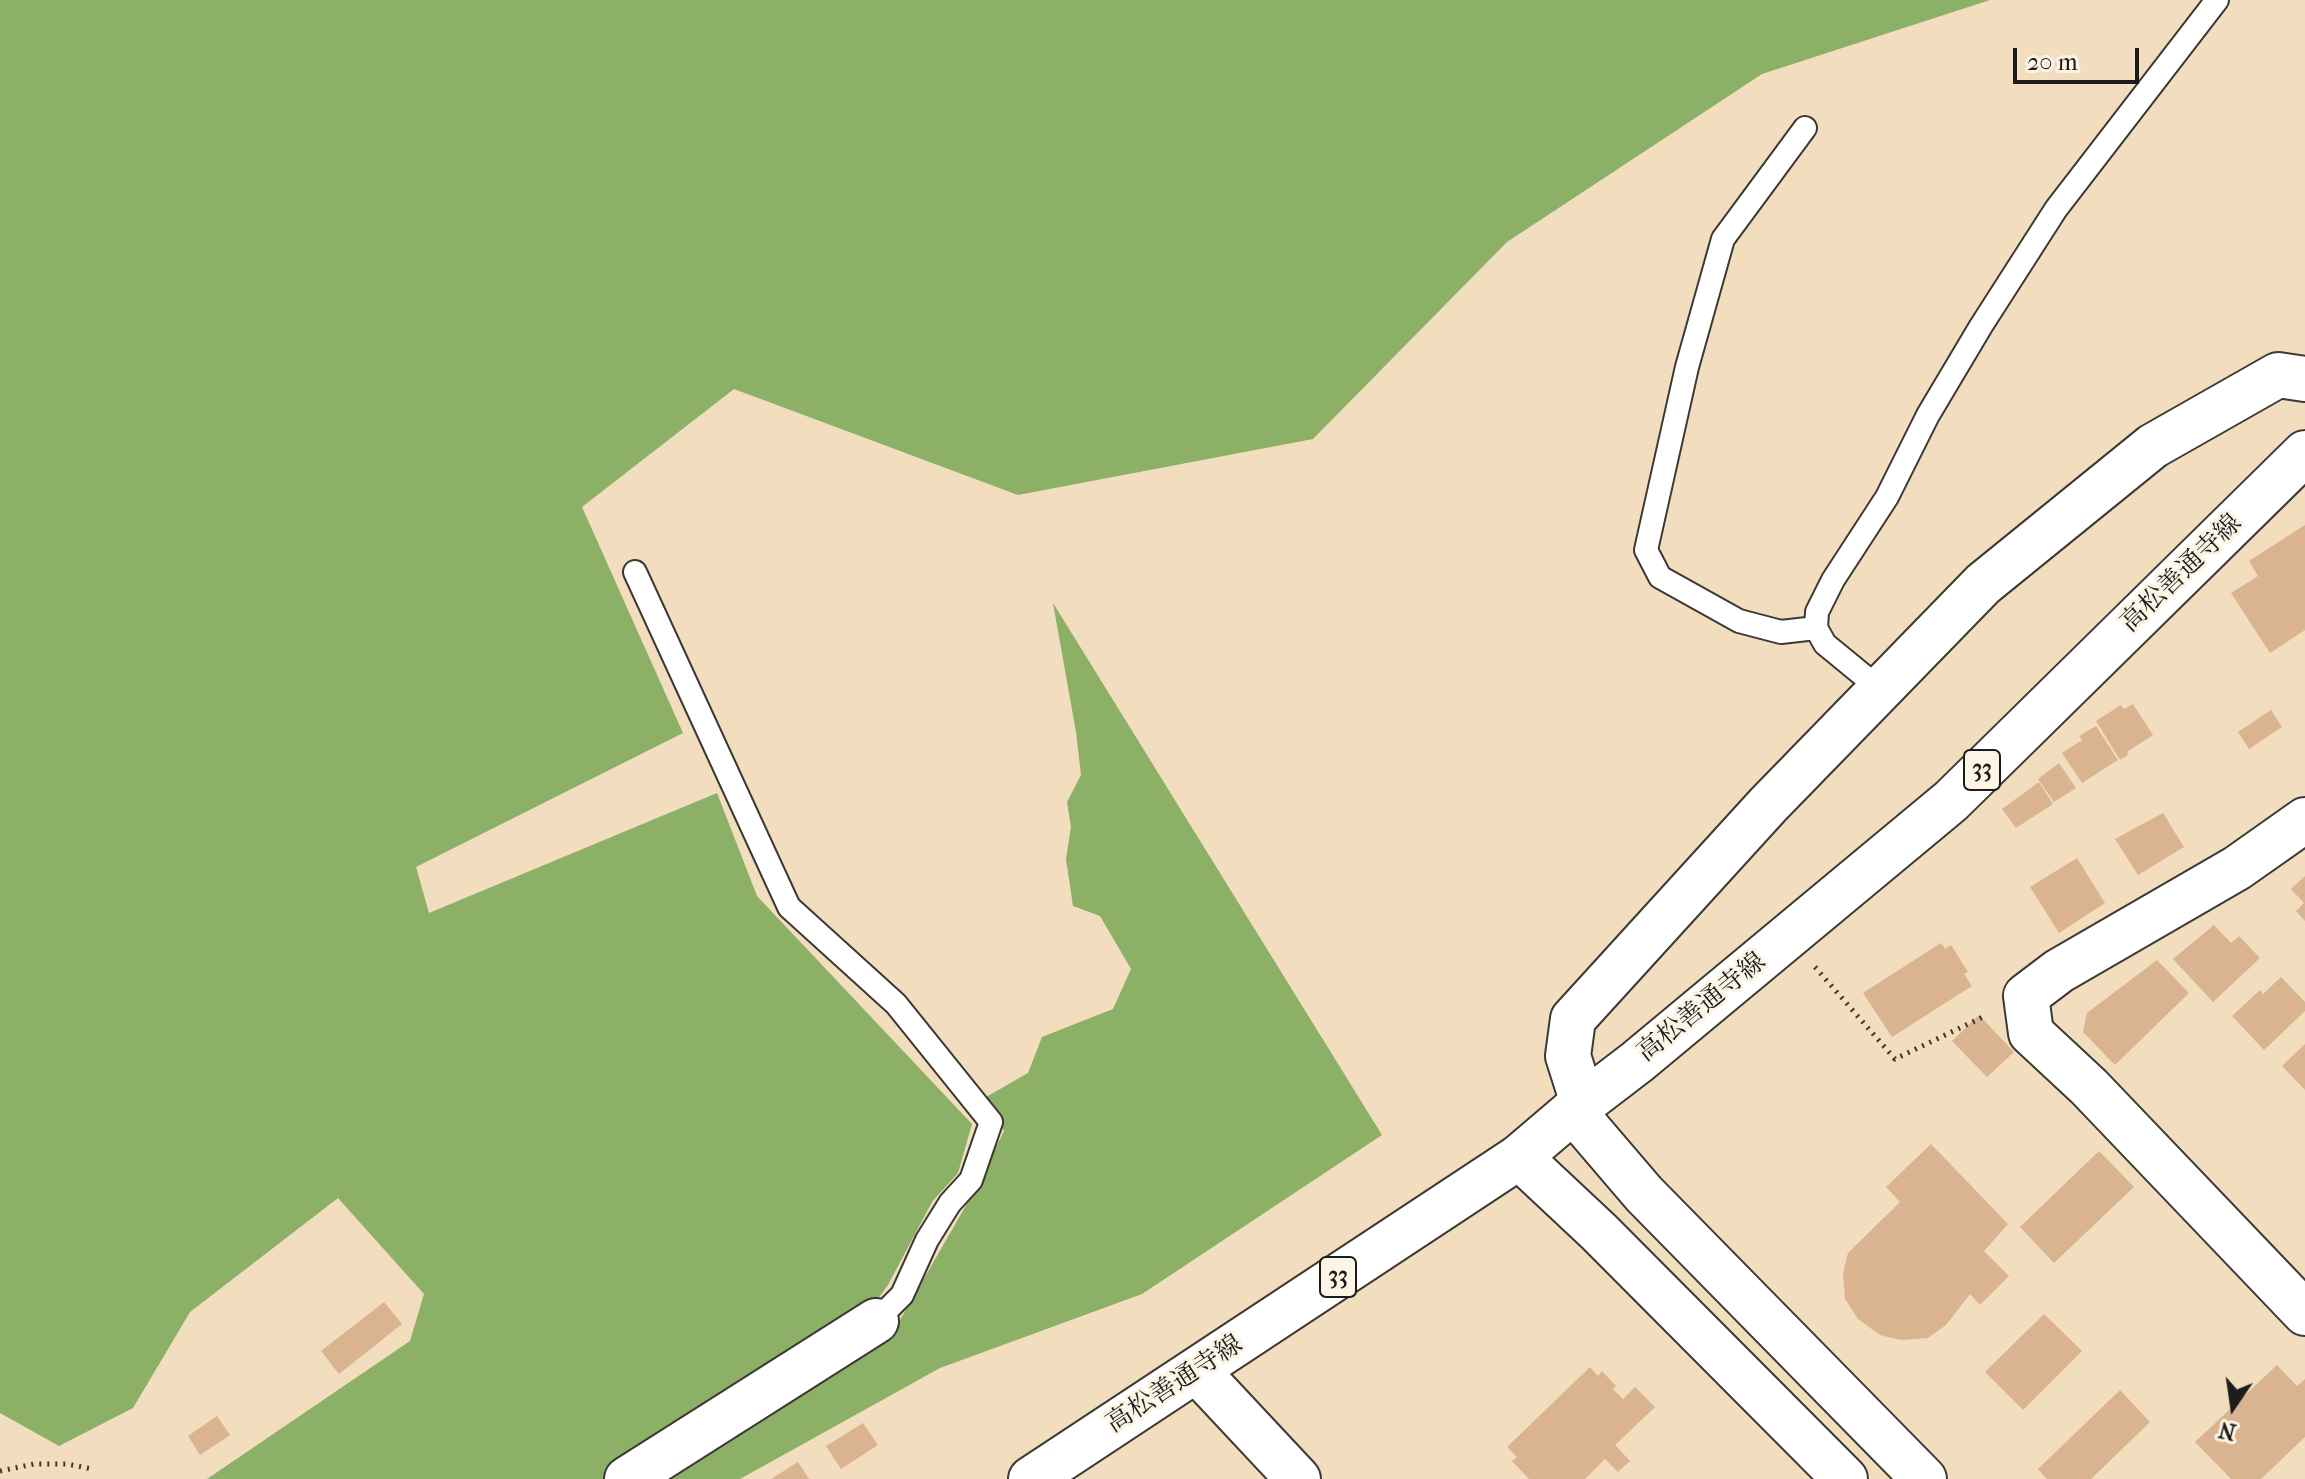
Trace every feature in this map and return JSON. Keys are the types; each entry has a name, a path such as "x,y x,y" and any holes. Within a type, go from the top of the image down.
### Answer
{"street":[{"path":"1924,1479 1644,1194 1578,1107 1568,1056 1573,1019 1768,805 1983,584 2153,446 2278,375 2305,379"},
{"name":"高松善通寺線","path":"1031,1479 1519,1157 1951,801 2305,453"},
{"path":"2305,820 2237,868 2059,971 2026,996 2031,1033 2089,1087 2305,1313"},
{"path":"1519,1157 1599,1232 1845,1479"},
{"path":"627,1479 876,1321"},
{"path":"1197,1371 1298,1479"}],"lane":[{"path":"1881,690 1825,644 1816,628 1817,612 1833,580 1887,497 1928,415 2056,209 2217,0"},
{"path":"1805,128 1723,239 1687,367 1646,550 1660,577 1739,621 1781,632 1816,628"},
{"path":"635,572 789,907 896,1004 991,1122 971,1180 950,1203 927,1240 902,1295 876,1321"}],"path":[{"path":"1789,937 1895,1059 2026,996"},
{"path":"0,1471 34,1464 67,1464 92,1469"}],"green space":[{"path":"0,0 1990,0 1762,74 1507,242 1313,439 1018,495 734,389 582,507 683,733 416,867 429,913 717,793 757,896 972,1124 958,1173 932,1202 888,1285 867,1314 610,1479 207,1479 410,1341 424,1294 338,1198 190,1312 133,1408 59,1446 0,1413"},
{"path":"1053,603 1382,1135 1142,1294 940,1368 740,1479 657,1479 822,1376 900,1320 972,1195 1004,1131 986,1097 1028,1073 1042,1037 1113,1009 1131,969 1100,916 1073,906 1066,859 1071,827 1067,802 1081,775"}],"building":[{"path":"2305,525 2305,630 2270,653 2231,593 2258,576 2249,561"},
{"path":"2133,704 2153,735 2120,760 2096,721 2121,705 2124,709"},
{"path":"2271,710 2282,727 2249,749 2238,732"},
{"path":"2096,726 2118,760 2082,783 2062,753 2082,740 2079,736"},
{"path":"2059,763 2076,788 2054,802 2038,779"},
{"path":"2039,782 2053,804 2016,828 2002,809"},
{"path":"2163,813 2184,847 2138,875 2115,839"},
{"path":"2077,858 2105,903 2059,933 2030,887"},
{"path":"2305,876 2305,921 2296,911 2304,903 2291,889"},
{"path":"2214,925 2231,943 2239,936 2260,958 2213,1002 2173,959"},
{"path":"1941,943 1945,949 1951,945 1968,972 1964,974 1972,986 1892,1037 1863,993"},
{"path":"2157,960 2189,993 2115,1065 2083,1032 2087,1013"},
{"path":"2281,977 2305,1002 2305,1011 2264,1050 2232,1016 2260,990 2263,994"},
{"path":"1979,1015 2014,1052 1987,1077 1952,1041"},
{"path":"2305,1044 2305,1090 2282,1066"},
{"path":"1931,1144 2008,1224 1984,1251 2009,1276 1980,1305 1970,1294 1946,1325 1928,1338 1901,1340 1880,1335 1858,1319 1845,1299 1843,1274 1848,1253 1900,1202 1886,1187"},
{"path":"2099,1151 2134,1187 2054,1263 2020,1227"},
{"path":"384,1302 402,1324 339,1374 321,1351"},
{"path":"2044,1314 2082,1351 2023,1410 1985,1372"},
{"path":"2277,1365 2297,1386 2305,1379 2305,1437 2261,1479 2231,1479 2195,1442"},
{"path":"1590,1367 1598,1376 1602,1371 1623,1399 1635,1387 1655,1407 1615,1445 1630,1461 1618,1472 1605,1459 1585,1479 1529,1479 1512,1461 1517,1457 1507,1447"},
{"path":"2120,1390 2150,1422 2091,1479 2047,1479 2038,1469"},
{"path":"217,1416 230,1435 200,1455 188,1436"},
{"path":"863,1423 878,1445 841,1469 826,1446"},
{"path":"798,1462 809,1479 771,1479"}]}
